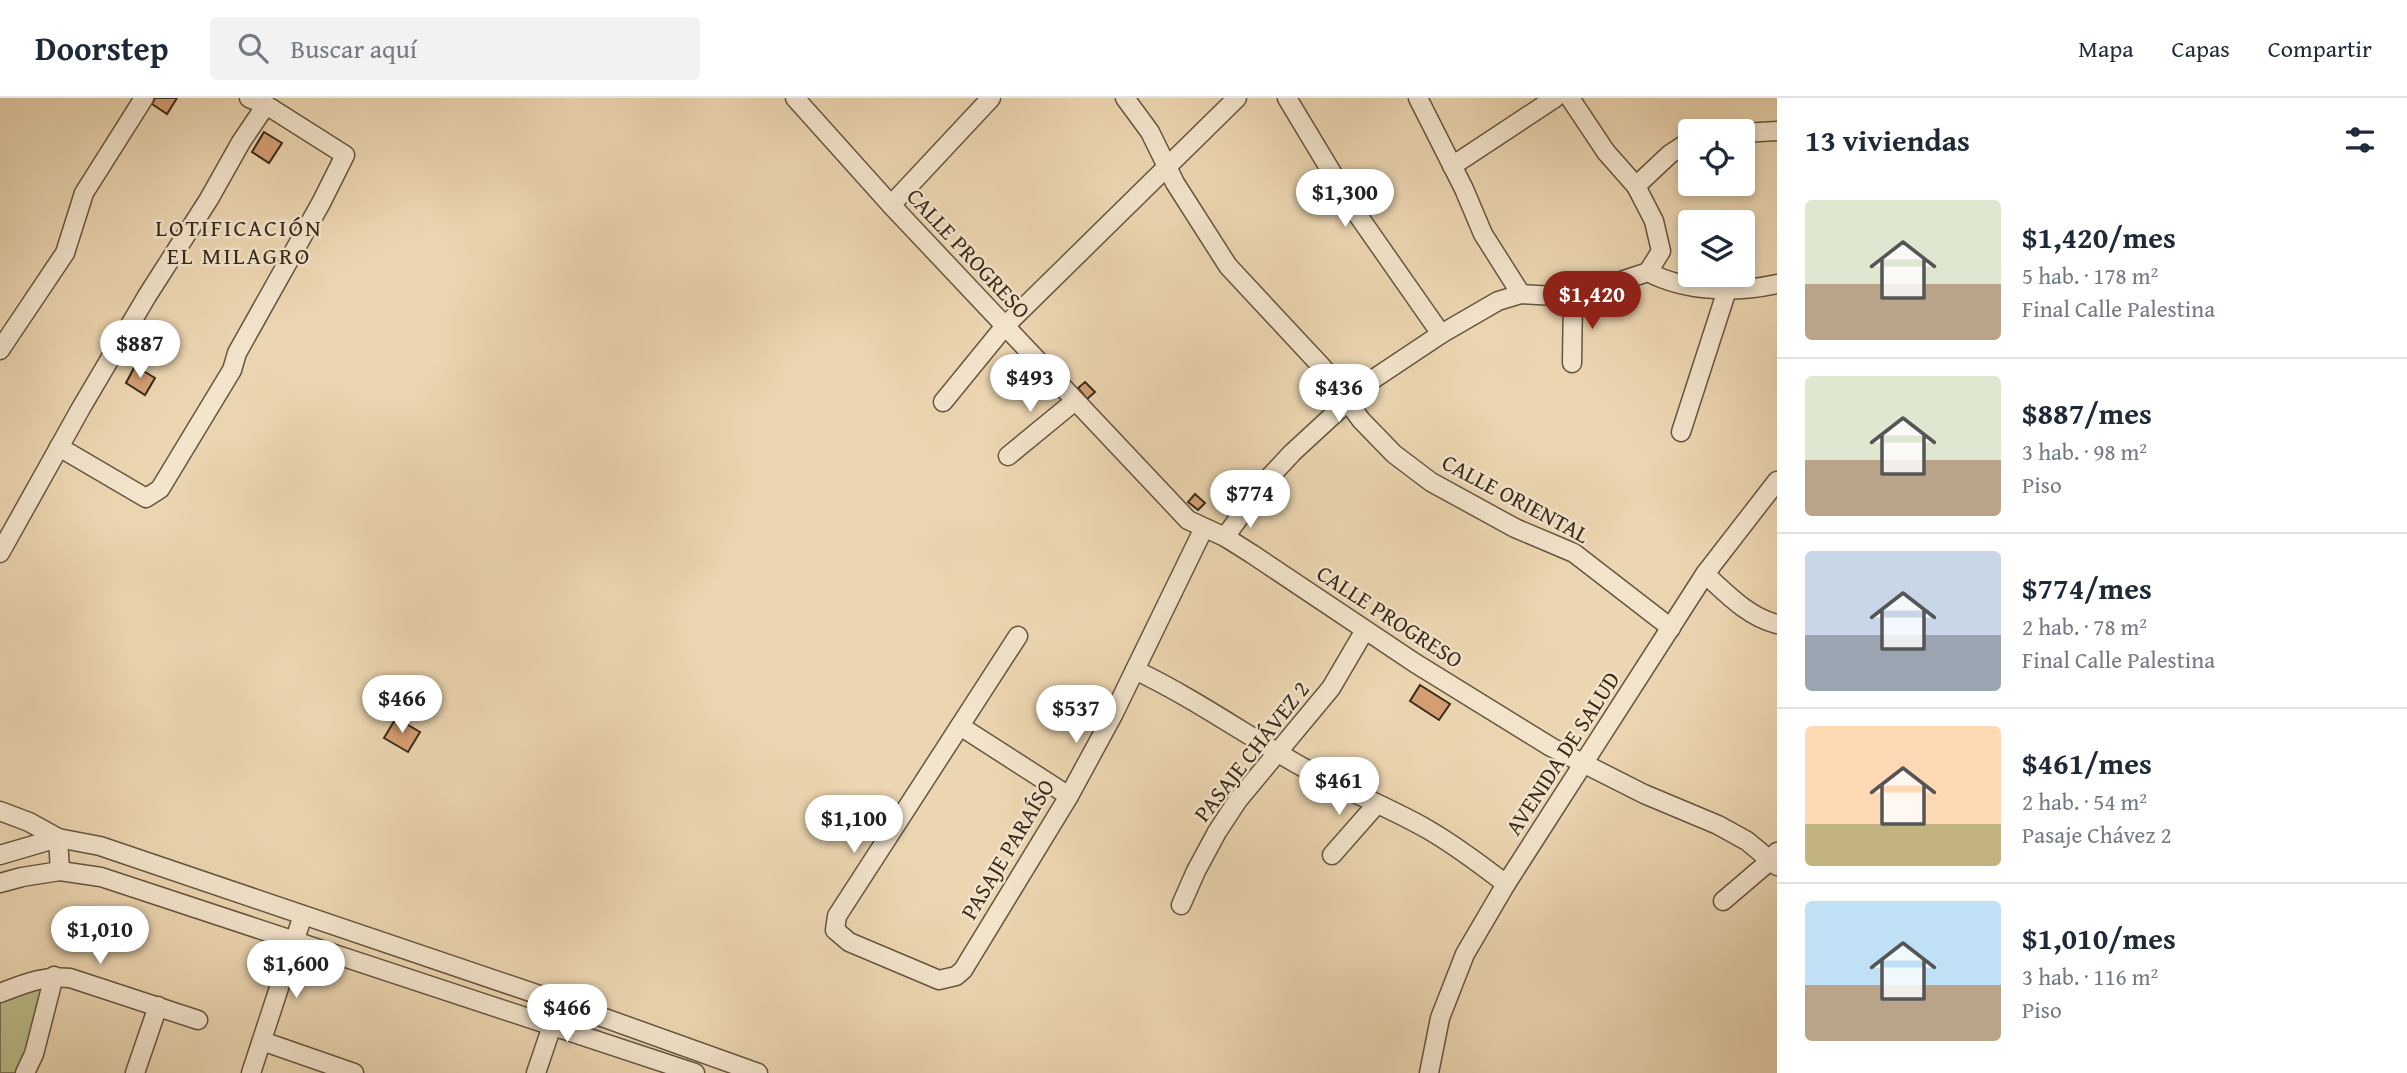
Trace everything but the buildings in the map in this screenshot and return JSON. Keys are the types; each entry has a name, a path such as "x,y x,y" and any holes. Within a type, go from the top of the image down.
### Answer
{"street":[{"path":"0,350 65,253 84,193 144,98"},
{"name":"CALLE PROGRESO","path":"795,98 891,205 1188,520 1225,537 1484,707 1551,747 1644,794 1718,825 1775,859"},
{"path":"891,205 991,98"},
{"name":"CALLE ORIENTAL","path":"1125,98 1150,132 1167,167 1228,266 1323,368 1361,420 1394,454 1431,482 1515,528 1574,553 1671,628"},
{"path":"943,402 1005,326 1237,98"},
{"path":"1287,98 1355,211 1441,334"},
{"path":"1418,98 1483,234 1521,294"},
{"path":"1452,166 1555,98"},
{"path":"1225,537 1265,482 1292,453 1369,382 1441,334 1498,301 1521,294 1573,297 1648,272 1661,251 1654,221 1636,186 1606,152 1570,98"},
{"path":"0,553 59,447 258,101 345,155 237,353 232,370 160,489 146,498 59,447"},
{"path":"1755,132 1777,131"},
{"path":"1636,186 1678,149"},
{"path":"1648,272 1682,284 1727,290 1756,289 1777,284"},
{"path":"1681,432 1727,290"},
{"path":"1572,363 1573,297"},
{"path":"1008,456 1075,401"},
{"name":"AVENIDA DE SALUD","path":"1429,1073 1440,1018 1465,954 1506,884 1705,574 1777,481"},
{"name":"PASAJE PARAÍSO","path":"960,726 837,916 835,930 849,942 939,980 956,976 963,970 1069,796 1114,715 1204,528"},
{"path":"1705,574 1735,602 1777,624"},
{"name":"PASAJE CHÁVEZ 2","path":"1181,905 1217,832 1238,800 1331,688 1365,630"},
{"path":"1018,636 960,726 1069,796"},
{"path":"1135,670 1205,708 1278,753 1427,829 1469,855 1506,884"},
{"path":"1332,855 1376,805"},
{"path":"0,811 30,822 58,838 100,846 560,1002 758,1073"},
{"path":"0,855 58,838"},
{"path":"58,838 60,871"},
{"path":"1723,901 1775,859"},
{"path":"0,883 60,871 101,877 695,1073"},
{"path":"251,1073 303,915"},
{"path":"25,1073 34,1054 54,976"},
{"path":"0,993 54,976 92,984 198,1020"},
{"path":"536,1073 560,1002"},
{"path":"135,1073 158,1006"},
{"path":"262,1041 354,1073"}],"green space":[{"path":"54,976 23,1073 0,1073 0,997"}],"district":[{"name":"LOTIFICACIÓN EL MILAGRO","path":"239,241"}]}
